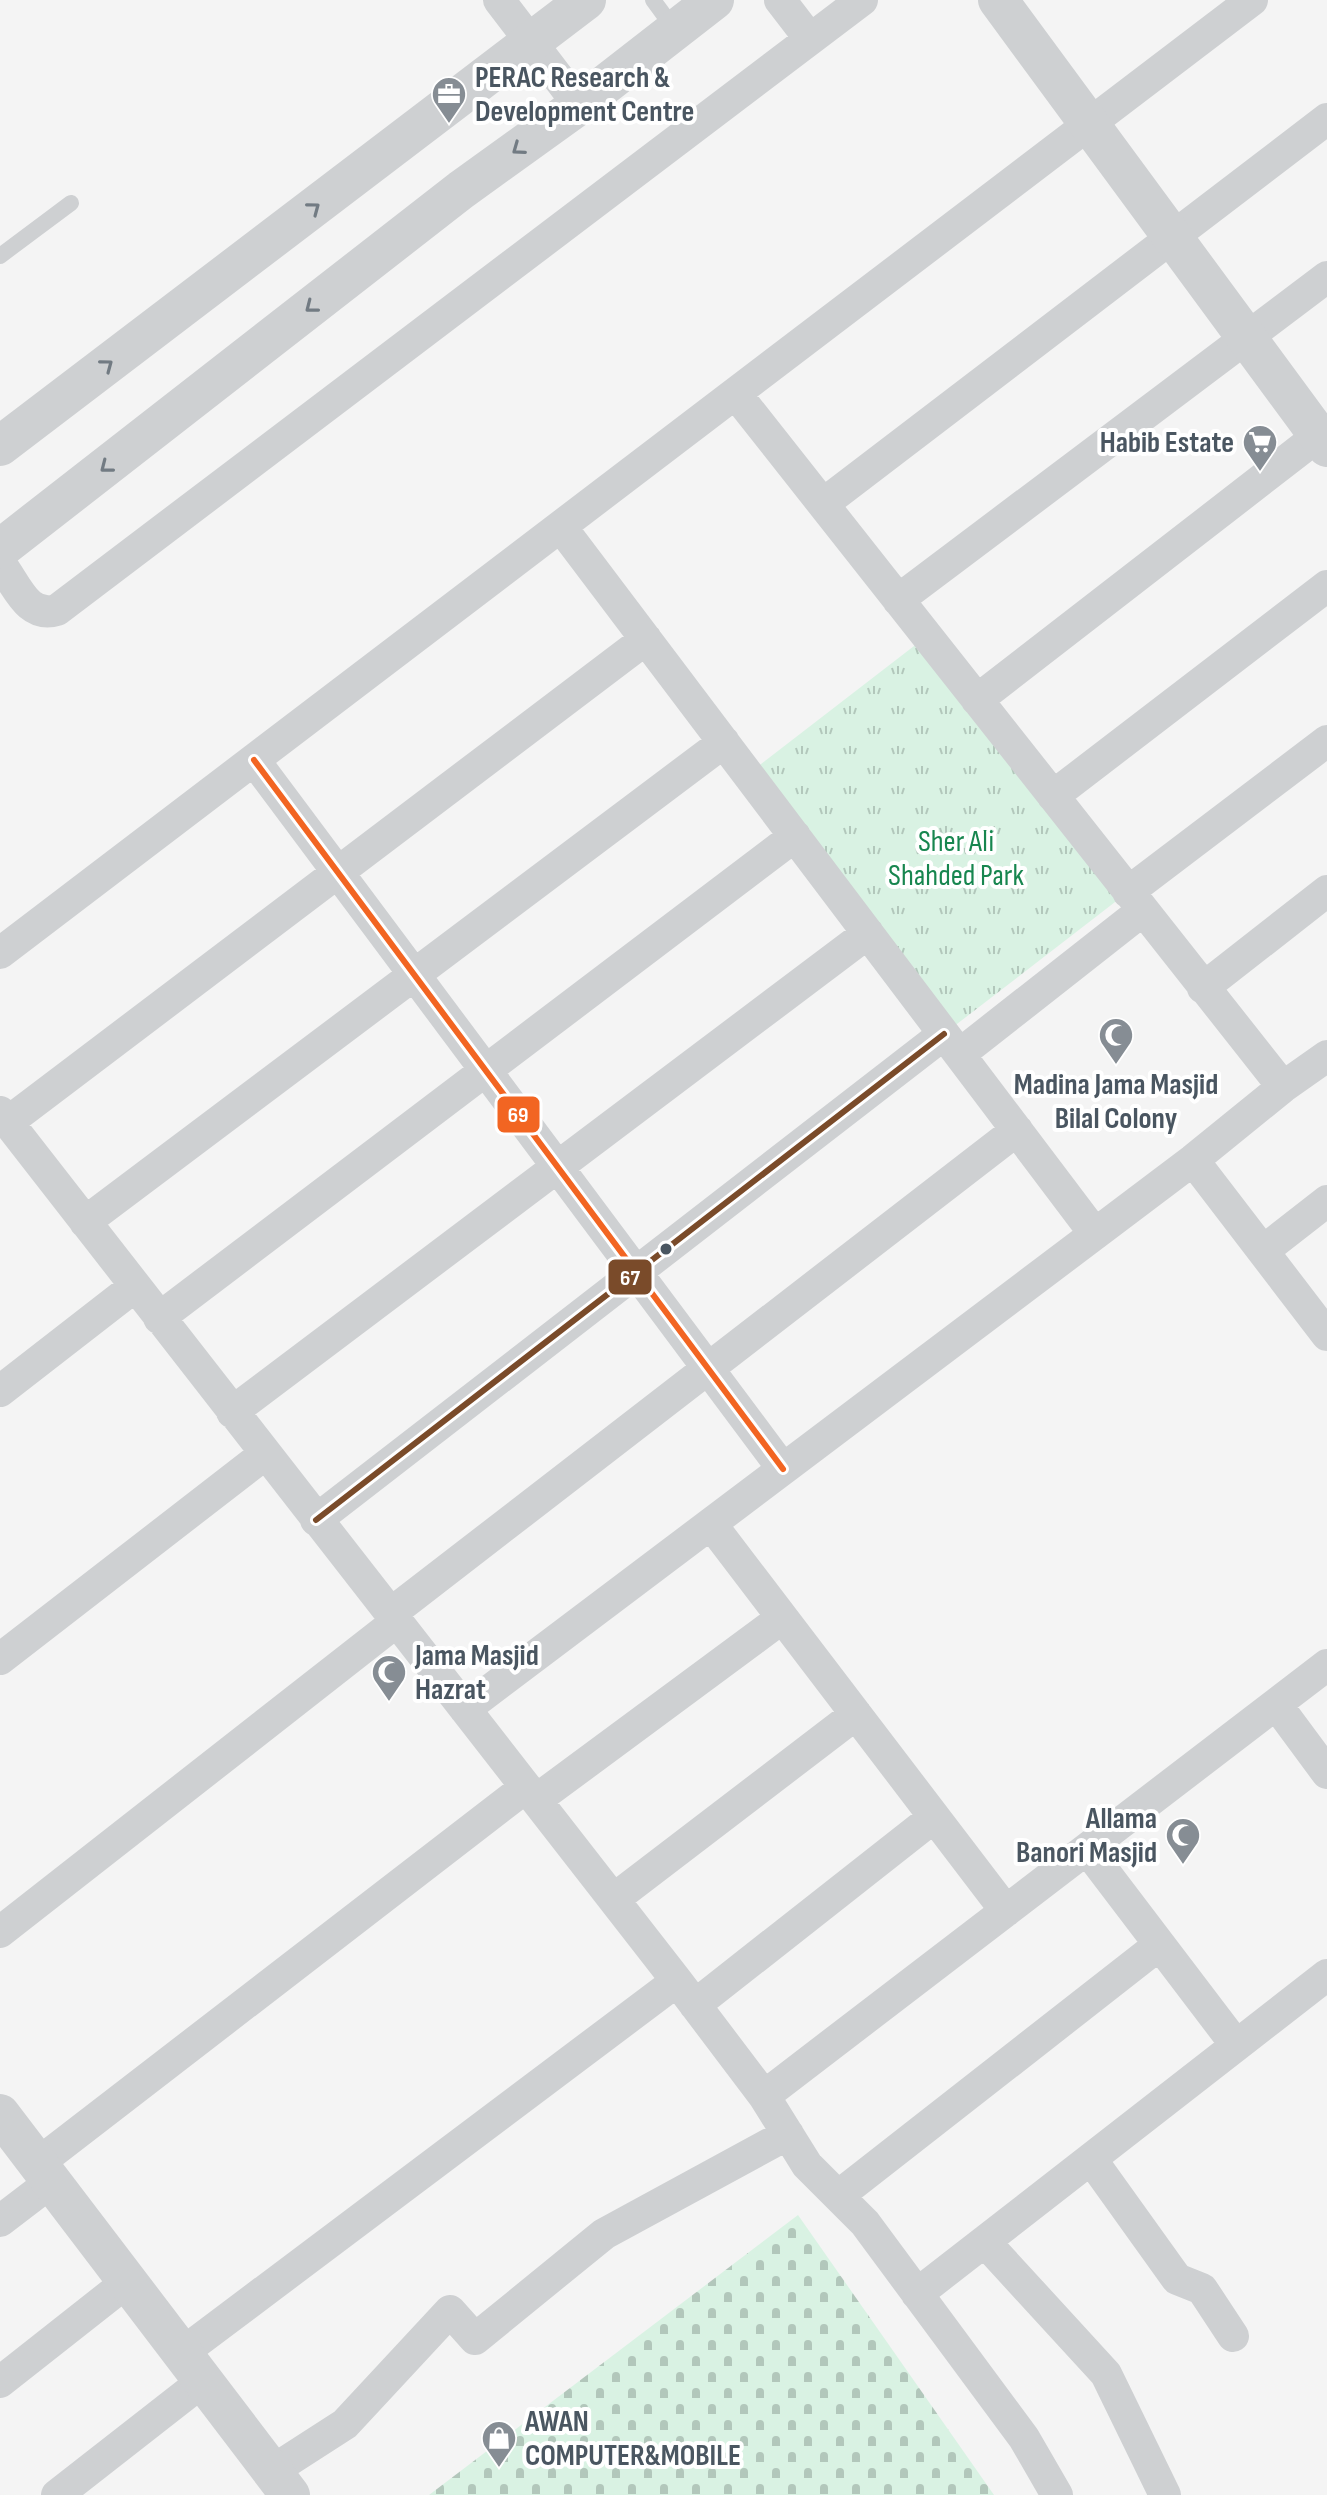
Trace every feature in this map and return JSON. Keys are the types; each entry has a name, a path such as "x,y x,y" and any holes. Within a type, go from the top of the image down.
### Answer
{"street":[{"path":"499,0 579,105"},
{"path":"0,446 586,0"},
{"path":"714,0 664,15 579,105 461,190 2,561 32,608 45,613 57,610 795,20 862,0"},
{"path":"977,700 1324,437 1247,338 998,0"},
{"path":"0,953 1252,0"},
{"path":"823,504 1327,119"},
{"path":"898,600 1327,277"},
{"path":"736,394 1283,1087"},
{"path":"561,527 1095,1234"},
{"path":"1053,796 1327,586"},
{"path":"646,639 4,1117 614,1899 764,2096 807,2165 865,2223 1024,2438 1057,2495"},
{"path":"316,1520 636,1272 952,1044 1135,901 1327,741"},
{"path":"85,1222 724,742"},
{"path":"254,760 783,1469"},
{"path":"159,1318 795,836"},
{"path":"1203,988 1327,891"},
{"path":"232,1412 868,933"},
{"path":"465,1709 1327,1056"},
{"path":"0,1932 708,1368 1017,1130"},
{"path":"1193,1160 1327,1335"},
{"path":"1263,1251 1327,1201"},
{"path":"0,1391 134,1287"},
{"path":"0,1659 265,1454"},
{"path":"711,1524 1006,1911"},
{"path":"0,2221 44,2173 531,1794 782,1618"},
{"path":"764,2096 1327,1665"},
{"path":"1276,1704 1327,1773"},
{"path":"614,1899 856,1714"},
{"path":"57,2495 192,2367 686,1993 934,1817"},
{"path":"1087,1849 1236,2045"},
{"path":"838,2196 1159,1945"},
{"path":"917,2294 1327,1975"},
{"path":"0,2114 278,2486 345,2424 450,2311 475,2339 604,2234 788,2134"},
{"path":"1091,2159 1177,2279 1202,2289 1233,2336"},
{"path":"985,2242 1106,2374 1165,2495"},
{"path":"0,2382 127,2282"}],"lane":[{"path":"0,256 71,203"}],"green space":[{"name":"Sher Ali Shahded Park","path":"927,636 1128,892 944,1034 748,774"},
{"path":"798,2215 994,2495 429,2495"}],"transit line":[{"name":"69","path":"254,760 783,1469"},
{"name":"67","path":"316,1520 944,1034"}],"place":[{"name":"PERAC Research & Development Centre","path":"449,125"},
{"name":"Habib Estate","path":"1260,473"},
{"name":"Madina Jama Masjid Bilal Colony","path":"1116,1066"},
{"name":"Jama Masjid Hazrat","path":"389,1703"},
{"name":"Allama Banori Masjid","path":"1183,1866"},
{"name":"AWAN COMPUTER&MOBILE","path":"499,2469"}]}
